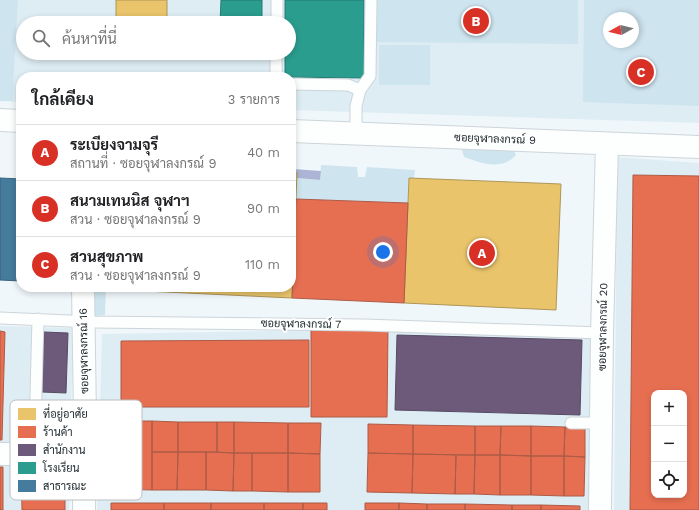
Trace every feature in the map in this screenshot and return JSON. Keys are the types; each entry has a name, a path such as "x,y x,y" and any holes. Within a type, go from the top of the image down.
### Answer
{"street":[{"path":"0,120 16,121"},
{"name":"ซอยจุฬาลงกรณ์ 9","path":"296,131 699,147"},
{"name":"ซอยจุฬาลงกรณ์ 20","path":"600,510 602,333 607,144"},
{"name":"ซอยจุฬาลงกรณ์ 16","path":"83,292 85,400"},
{"path":"0,454 10,453"},
{"name":"ซอยจุฬาลงกรณ์ 16","path":"83,500 84,510"}],"lane":[{"path":"277,0 277,16"},
{"path":"356,134 356,106 360,90 370,76 372,0"},
{"path":"276,60 277,72"},
{"path":"296,84 348,85 360,90"},
{"name":"ซอยจุฬาลงกรณ์ 7","path":"0,318 602,333"},
{"path":"36,400 38,319"},
{"path":"571,423 601,423"}],"shaded area":[{"path":"0,0 699,0 699,123 296,110 296,72 16,72 16,102 0,101"},
{"path":"0,0 18,0 12,101 0,101"},
{"path":"375,0 578,0 578,44 375,42"},
{"path":"584,0 699,0 699,106 583,102"},
{"path":"379,45 430,45 430,85 379,85"},
{"path":"462,150 514,151 516,155 504,163 491,164 464,157"},
{"path":"617,157 699,163 699,510 614,510"},
{"path":"321,165 357,167 358,177 365,177 367,167 415,170 414,178 409,178 408,203 296,199 297,178 320,180"},
{"path":"95,292 106,292 105,315 95,316"},
{"path":"0,326 73,328 71,400 10,400 10,500 69,500 69,510 0,510"},
{"path":"390,329 594,338 592,510 97,510 97,500 142,500 142,400 100,400 102,334"}],"water":[{"path":"296,169 321,171 320,180 297,178"}],"building: ที่อยู่อาศัย":[{"path":"116,0 167,0 167,16 116,16"},
{"path":"296,173 297,173 296,198"},
{"path":"409,178 561,184 556,310 404,303"},
{"path":"165,292 292,292 292,298"}],"building: ร้านค้า":[{"path":"633,175 699,176 699,510 630,510"},
{"path":"296,199 408,203 404,303 292,298 292,292 296,292"},
{"path":"311,327 388,329 387,417 311,417"},
{"path":"0,331 5,332 2,440 0,440"},
{"path":"309,340 309,407 142,407 142,400 121,400 121,341"},
{"path":"142,421 152,421 152,490 142,490"},
{"path":"152,421 178,422 178,452 152,452"},
{"path":"178,422 217,422 217,452 178,452"},
{"path":"217,422 234,422 234,453 217,452"},
{"path":"234,422 288,423 288,453 234,453"},
{"path":"288,423 321,423 320,454 288,453"},
{"path":"368,424 413,425 413,454 368,453"},
{"path":"413,425 475,426 475,455 413,454"},
{"path":"475,426 501,426 500,455 475,455"},
{"path":"501,426 531,426 531,456 500,455"},
{"path":"531,426 565,427 564,456 531,456"},
{"path":"565,427 585,427 585,457 564,456"},
{"path":"152,452 178,452 177,490 152,490"},
{"path":"178,452 206,452 206,490 177,490"},
{"path":"206,452 234,453 233,491 206,490"},
{"path":"234,453 252,453 252,491 233,491"},
{"path":"252,453 288,453 288,492 252,491"},
{"path":"288,453 320,454 320,492 288,492"},
{"path":"368,453 413,454 412,493 367,492"},
{"path":"413,454 456,455 455,494 412,493"},
{"path":"456,455 475,455 474,494 455,494"},
{"path":"475,455 500,455 500,495 474,494"},
{"path":"500,455 531,456 531,495 500,495"},
{"path":"531,456 564,456 564,496 531,495"},
{"path":"564,456 585,457 584,496 564,496"},
{"path":"0,467 3,467 3,510 0,510"},
{"path":"22,500 65,500 65,510 22,510"},
{"path":"111,503 164,503 164,510 111,510"},
{"path":"164,503 211,503 211,510 164,510"},
{"path":"211,503 264,503 264,510 211,510"},
{"path":"264,503 303,503 303,510 264,510"},
{"path":"303,503 327,503 327,510 303,510"},
{"path":"365,503 399,503 399,510 365,510"},
{"path":"399,503 427,504 427,510 399,510"},
{"path":"427,504 465,504 465,510 427,510"},
{"path":"465,504 512,505 512,510 465,510"},
{"path":"512,505 541,505 541,510 512,510"},
{"path":"541,505 580,506 580,510 541,510"}],"building: สำนักงาน":[{"path":"44,332 68,333 66,393 42,392"},
{"path":"397,335 582,340 580,415 395,410"}],"building: โรงเรียน":[{"path":"221,0 262,0 262,16 220,16"},
{"path":"285,0 364,0 364,78 296,77 296,72 285,72 285,60 296,60 296,16 285,16"}],"building: สาธารณะ":[{"path":"0,178 16,179 16,281 0,280"}],"place":[{"name":"สนามเทนนิส จุฬาฯ","path":"476,21"},
{"name":"สวนสุขภาพ","path":"641,72"},
{"name":"ระเบียงจามจุรี","path":"482,253"}]}
